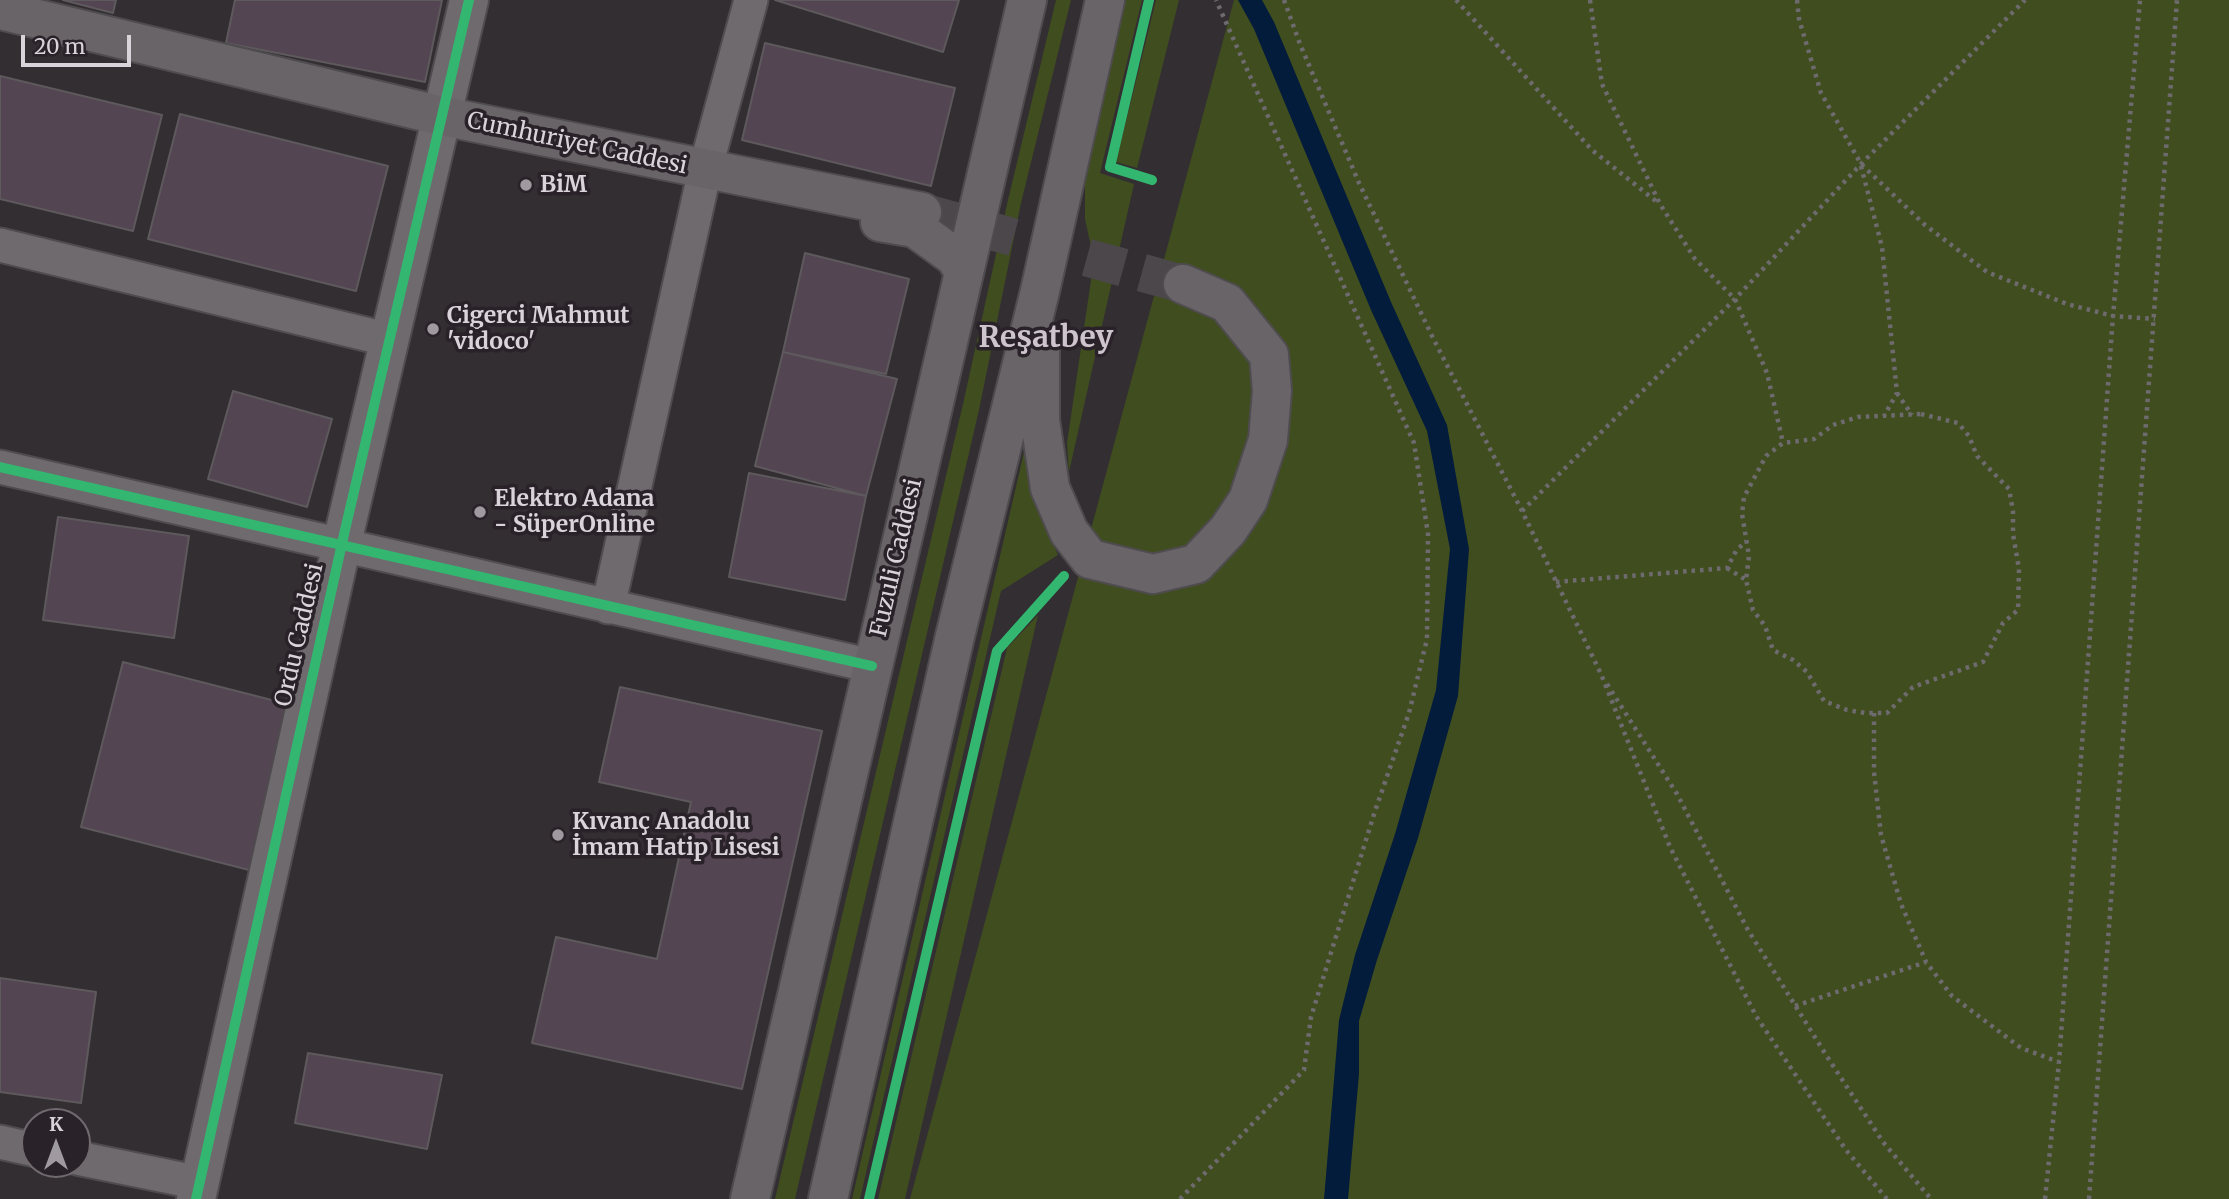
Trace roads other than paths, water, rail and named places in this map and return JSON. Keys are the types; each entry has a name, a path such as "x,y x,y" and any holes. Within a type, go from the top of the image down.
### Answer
{"main road":[{"name":"Fuzuli Caddesi","path":"750,1199 1027,0"},
{"path":"828,1199 955,636 1040,291 1105,0"},
{"name":"Cumhuriyet Caddesi","path":"0,10 442,116 922,212"},
{"path":"721,172 782,203 915,228 955,257 964,272"},
{"path":"1040,291 1040,420 1050,488 1069,532 1090,559 1153,574 1196,564 1228,530 1248,500 1268,440 1272,391 1269,355 1227,303 1183,284"}],"street":[{"name":"Ordu Caddesi","path":"198,1191 342,546 469,0"},
{"path":"608,607 721,172 751,0"},
{"path":"0,245 390,340"},
{"path":"0,467 872,666"},
{"path":"0,1142 21,1147"},
{"path":"91,1162 198,1191"}],"water":[{"path":"1238,0 1262,0 1274,22 1391,302 1447,425 1469,549 1458,696 1418,838 1359,1021 1359,1074 1348,1199 1324,1199 1339,1020 1355,955 1395,834 1436,690 1450,549 1427,431 1371,310 1254,29"}],"tunnel":[{"path":"922,212 1183,284"}],"place":[{"name":"BiM","path":"526,185"},
{"name":"Cigerci Mahmut 'vidoco'","path":"433,329"},
{"name":"Elektro Adana - SüperOnline","path":"480,512"},
{"name":"Kıvanç Anadolu İmam Hatip Lisesi","path":"558,835"}],"district":[{"name":"Reşatbey","path":"1046,339"}]}
